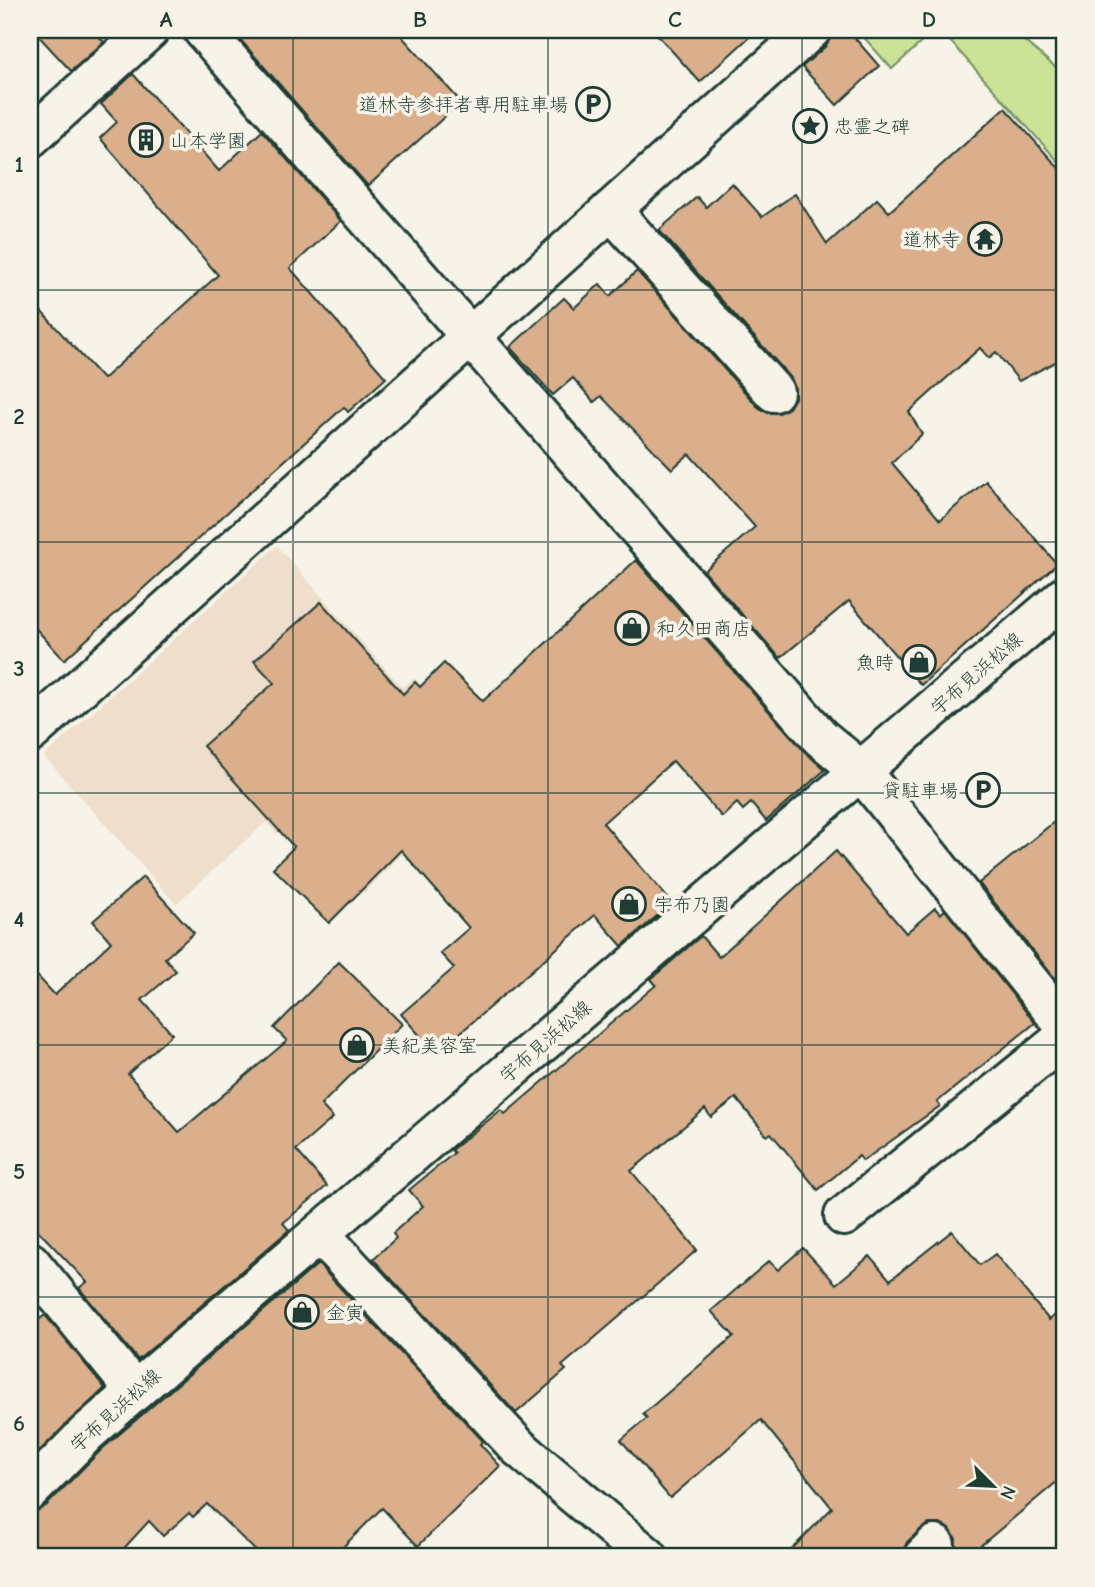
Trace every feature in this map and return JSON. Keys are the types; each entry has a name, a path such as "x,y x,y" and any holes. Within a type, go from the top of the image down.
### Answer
{"street":[{"path":"30,138 149,30"},
{"path":"203,30 820,737 861,771 1065,1026"},
{"path":"30,733 811,30"},
{"path":"611,210 774,392"},
{"name":"宇布見浜松線","path":"30,1491 87,1433 135,1391 1065,596"},
{"path":"844,1216 1065,1037"},
{"path":"320,1234 518,1447 648,1557"},
{"path":"30,1262 135,1391"}],"shaded area":[{"path":"277,546 402,687 414,678 495,757 364,893 292,823 277,834 266,822 176,904 44,756"}],"green space":[{"path":"866,30 935,30 892,69 861,34"},
{"path":"940,30 1011,30 1065,75 1065,169"}],"building":[{"path":"33,30 93,30 104,42 71,71"},
{"path":"232,30 396,30 461,102 368,186"},
{"path":"653,30 757,30 700,82"},
{"path":"832,30 848,30 879,66 837,105 802,67 826,46"},
{"path":"133,74 219,171 262,131 341,221 290,268 386,378 348,412 344,407 64,660 30,622 30,299 103,379 218,275 100,138 117,122 101,104"},
{"path":"1005,108 1065,175 1065,357 1019,381 996,352 989,358 980,348 909,412 922,434 892,463 940,520 986,481 1057,564 921,685 849,601 780,658 704,571 755,527 689,454 672,469 601,396 594,402 573,378 553,395 510,347 564,298 574,308 600,284 610,296 637,271 758,407 768,413 779,413 789,408 795,398 791,378 659,230 697,197 706,207 732,183 762,217 795,194 827,244 877,199 889,212"},
{"path":"636,560 804,751 825,770 766,821 751,803 743,810 737,803 722,817 673,761 603,823 672,903 622,946 595,915 436,1054 401,1014 454,968 440,953 469,928 401,850 329,923 273,868 294,847 203,746 274,683 254,661 321,602 403,694 415,682 420,687 444,663 483,701"},
{"path":"1065,813 1065,991 979,883"},
{"path":"836,851 906,933 935,908 940,914 945,910 1035,1023 937,1102 940,1106 863,1161 859,1156 818,1190 771,1133 767,1136 736,1098 711,1117 705,1109 631,1171 697,1250 562,1366 566,1370 516,1413 373,1259 396,1238 393,1233 423,1206 409,1190 454,1153 451,1150 501,1110 505,1114 656,985 651,979 701,936 719,957"},
{"path":"143,877 194,933 165,958 176,971 142,1000 172,1034 128,1074 179,1132 287,1041 274,1028 339,962 402,1024 321,1105 333,1118 296,1150 327,1186 283,1223 289,1230 138,1360 79,1288 87,1282 30,1222 30,968 55,995 111,942 93,921"},
{"path":"952,1231 980,1265 995,1254 1049,1320 1065,1307 1065,1475 967,1557 952,1557 956,1539 950,1529 940,1524 929,1524 907,1542 902,1557 784,1557 832,1508 761,1420 670,1498 621,1440 647,1418 643,1414 734,1336 711,1311 769,1261 778,1270 803,1248 836,1284 870,1256 890,1280"},
{"path":"318,1264 483,1441 480,1444 500,1466 418,1546 382,1508 333,1557 262,1557 207,1504 193,1517 189,1513 163,1536 149,1521 116,1557 30,1557 30,1512 46,1506 102,1449"},
{"path":"45,1315 105,1388 30,1460 30,1327"}],"place":[{"name":"道林寺参拝者専用駐車場","path":"593,104"},
{"name":"忠霊之碑","path":"810,126"},
{"name":"山本学園","path":"146,140"},
{"name":"道林寺","path":"985,239"},
{"name":"和久田商店","path":"632,628"},
{"name":"魚時","path":"919,662"},
{"name":"貸駐車場","path":"983,790"},
{"name":"宇布乃園","path":"629,904"},
{"name":"美紀美容室","path":"357,1045"},
{"name":"金寅","path":"302,1312"}]}
